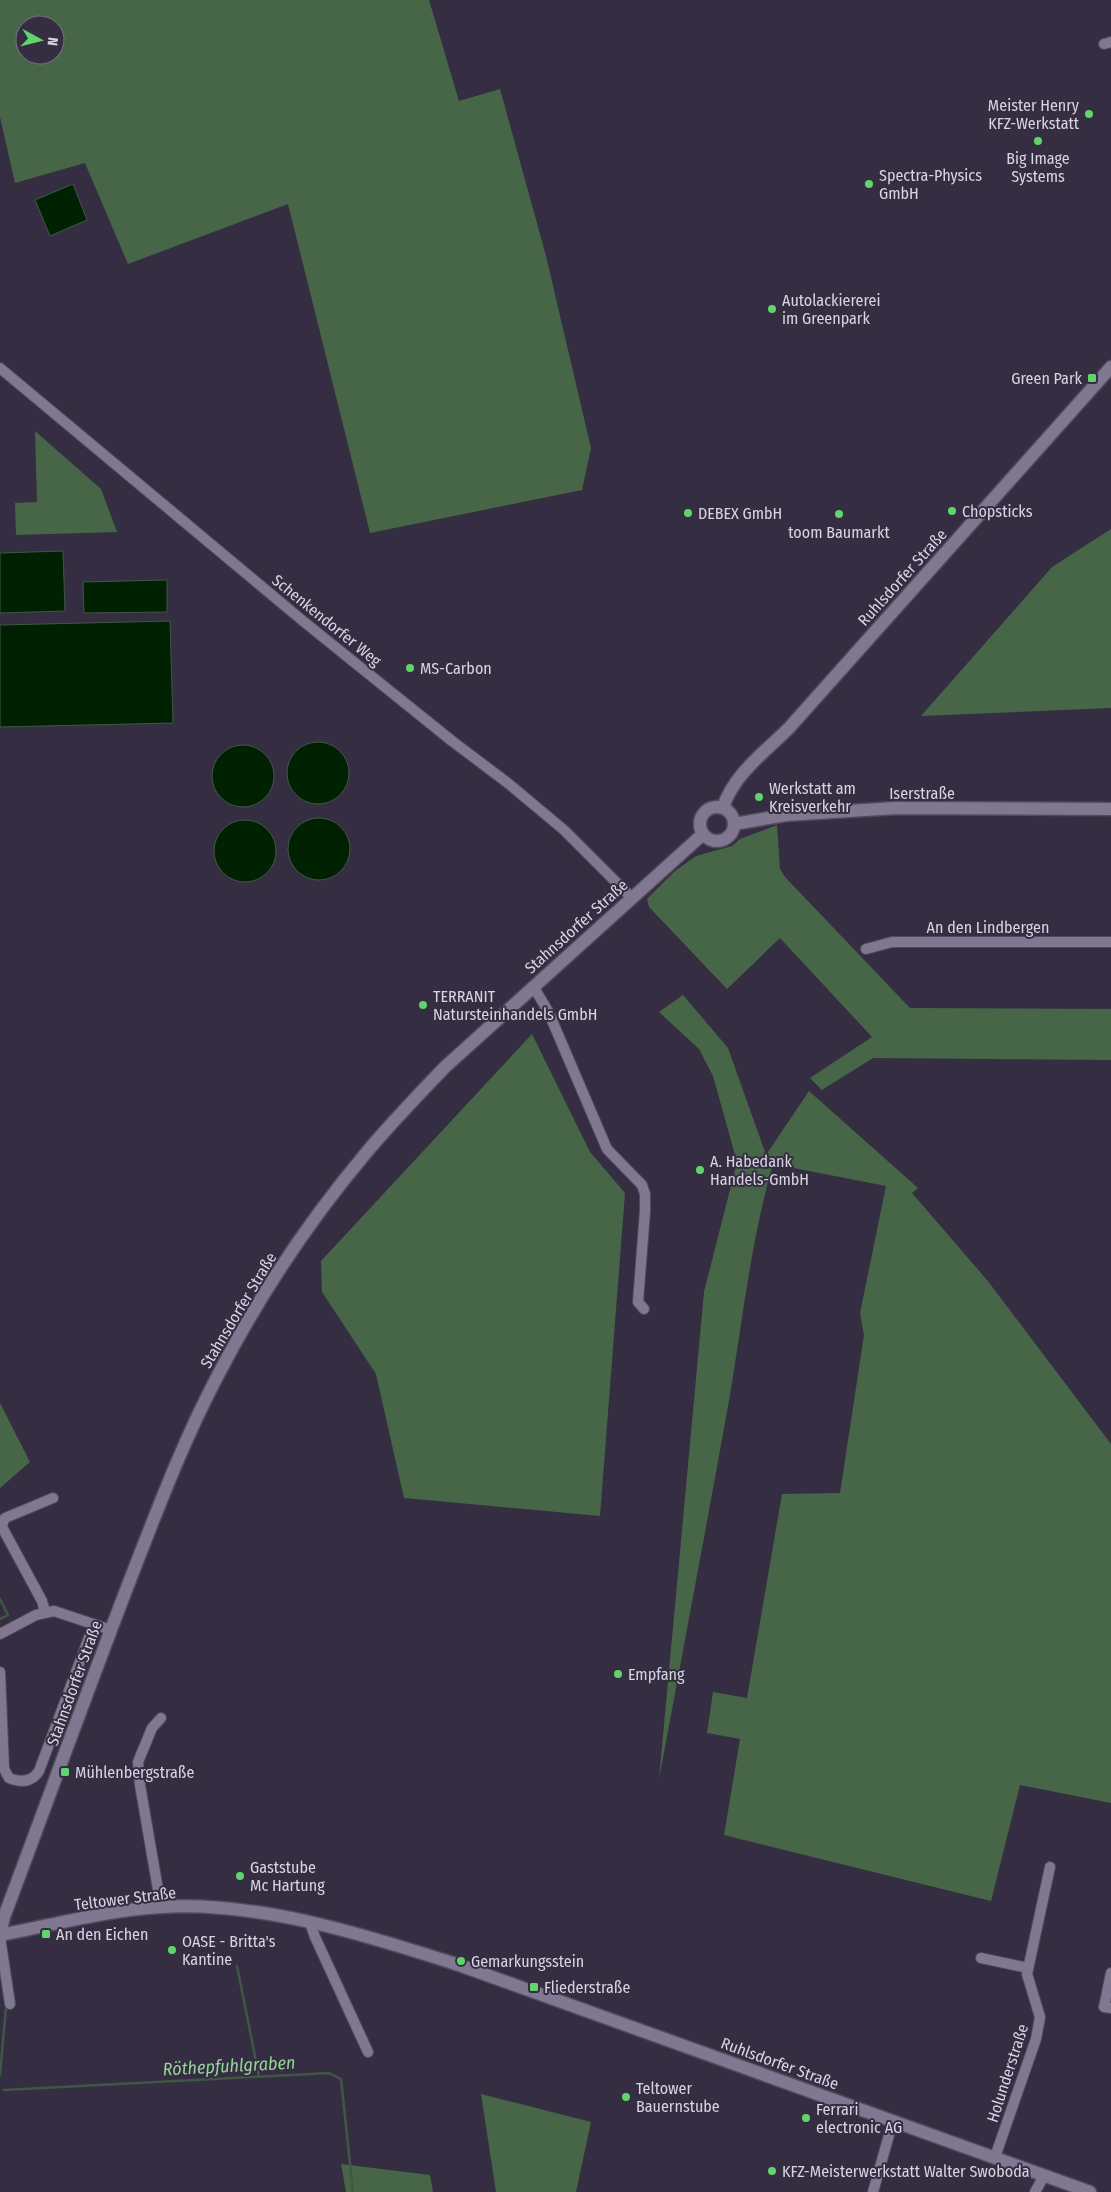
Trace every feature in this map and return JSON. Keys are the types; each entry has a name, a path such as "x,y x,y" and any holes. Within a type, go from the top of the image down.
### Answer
{"street":[{"name":"Ruhlsdorfer Straße","path":"723,808 728,793 741,774 776,741 1111,367"},
{"name":"Schenkendorfer Weg","path":"0,368 303,621 452,741 510,784 564,830 632,898"},
{"path":"713,807 723,808 731,814 734,824 730,834 722,840 712,840 703,834 700,825 702,815 713,807"},
{"name":"Iserstraße","path":"734,824 786,815 896,808 1111,809"},
{"name":"Stahnsdorfer Straße","path":"0,1935 4,1917 111,1630 191,1428 248,1320 298,1242 366,1153 406,1108 445,1067 703,834"},
{"name":"An den Lindbergen","path":"866,949 892,942 1111,942"},
{"path":"533,986 548,1011 607,1150 642,1185 645,1194 645,1212 638,1302 644,1309"},
{"path":"45,1612 42,1601 2,1527 2,1522 5,1518 53,1498"},
{"path":"0,1634 45,1612 62,1612 111,1630"},
{"path":"0,1672 4,1770 9,1778 27,1781 34,1778 39,1772 94,1624"},
{"path":"161,1718 152,1728 138,1762 140,1785 161,1907"},
{"name":"Holunderstraße","path":"995,2157 1036,2039 1040,2017 1027,1974 1050,1867"},
{"name":"Teltower Straße","path":"0,1935 122,1912 161,1907 198,1906 230,1909 310,1923 400,1946 459,1965"},
{"path":"310,1923 368,2052"},
{"path":"0,1935 10,2004"},
{"path":"981,1958 1028,1968"},
{"name":"Ruhlsdorfer Straße","path":"459,1965 1090,2192"},
{"path":"1107,2007 1111,1973"},
{"path":"873,2192 893,2121"},
{"path":"1035,2192 1044,2176"}],"shaded area":[{"path":"0,0 429,0 459,101 500,89 546,256 591,448 582,490 370,533 288,204 128,264 85,163 15,183 0,117"},
{"path":"73,184 87,220 50,236 35,200"},
{"path":"35,431 101,489 117,532 16,535 15,503 37,502"},
{"path":"1111,529 1111,708 921,716 1052,567"},
{"path":"63,551 65,611 0,613 0,553"},
{"path":"167,580 167,612 84,613 83,582"},
{"path":"170,621 173,723 0,727 0,625"},
{"path":"312,742 324,742 340,751 347,761 349,773 347,785 340,795 324,804 312,804 301,799 292,790 287,779 287,767 292,756 301,747"},
{"path":"237,745 249,745 265,754 272,764 274,776 272,788 265,798 249,807 237,807 226,802 217,793 212,782 212,770 217,759 226,750"},
{"path":"313,818 325,818 341,827 348,837 350,849 348,861 341,871 325,880 313,880 302,875 293,866 288,855 288,843 293,832 302,823"},
{"path":"239,820 251,820 267,829 274,839 276,851 274,863 267,873 251,882 239,882 228,877 219,868 214,857 214,845 219,834 228,825"},
{"path":"777,825 780,869 785,877 910,1008 1111,1009 1111,1060 873,1058 822,1090 810,1078 872,1037 780,938 727,989 649,907 647,899 675,871 696,856 732,846 740,839"},
{"path":"683,995 728,1048 766,1155 809,1091 918,1188 912,1193 987,1280 1111,1444 1111,1803 1020,1785 991,1901 724,1835 740,1739 707,1733 713,1692 747,1698 782,1494 840,1493 864,1335 860,1313 886,1186 773,1164 753,1250 730,1395 659,1779 704,1292 737,1162 713,1076 699,1049 659,1012"},
{"path":"532,1034 590,1152 625,1193 600,1516 404,1498 376,1374 322,1292 321,1261"},
{"path":"0,1403 30,1462 0,1488"},
{"path":"481,2094 591,2122 576,2192 496,2192"},
{"path":"341,2164 430,2175 433,2192 346,2192"}],"waterway":[{"path":"0,1599 8,1615 0,1619"},
{"path":"237,1966 259,2076"},
{"path":"0,2075 6,2007"},
{"name":"Röthepfuhlgraben","path":"4,2090 329,2073 341,2079 353,2192"}],"place":[{"name":"Meister Henry KFZ-Werkstatt","path":"1089,114"},
{"name":"Big Image Systems","path":"1038,141"},
{"name":"Spectra-Physics GmbH","path":"869,184"},
{"name":"Autolackiererei im Greenpark","path":"772,309"},
{"name":"Green Park","path":"1092,378"},
{"name":"Chopsticks","path":"952,511"},
{"name":"DEBEX GmbH","path":"688,513"},
{"name":"toom Baumarkt","path":"839,514"},
{"name":"MS-Carbon","path":"410,668"},
{"name":"Werkstatt am Kreisverkehr","path":"759,797"},
{"name":"TERRANIT Natursteinhandels GmbH","path":"423,1005"},
{"name":"A. Habedank Handels-GmbH","path":"700,1170"},
{"name":"Empfang","path":"618,1674"},
{"name":"Mühlenbergstraße","path":"65,1772"},
{"name":"Gaststube Mc Hartung","path":"240,1876"},
{"name":"An den Eichen","path":"46,1934"},
{"name":"OASE - Britta's Kantine","path":"172,1950"},
{"name":"Gemarkungsstein","path":"461,1961"},
{"name":"Fliederstraße","path":"534,1987"},
{"name":"Teltower Bauernstube","path":"626,2097"},
{"name":"Ferrari electronic AG","path":"806,2118"},
{"name":"KFZ-Meisterwerkstatt Walter Swoboda","path":"772,2171"}]}
